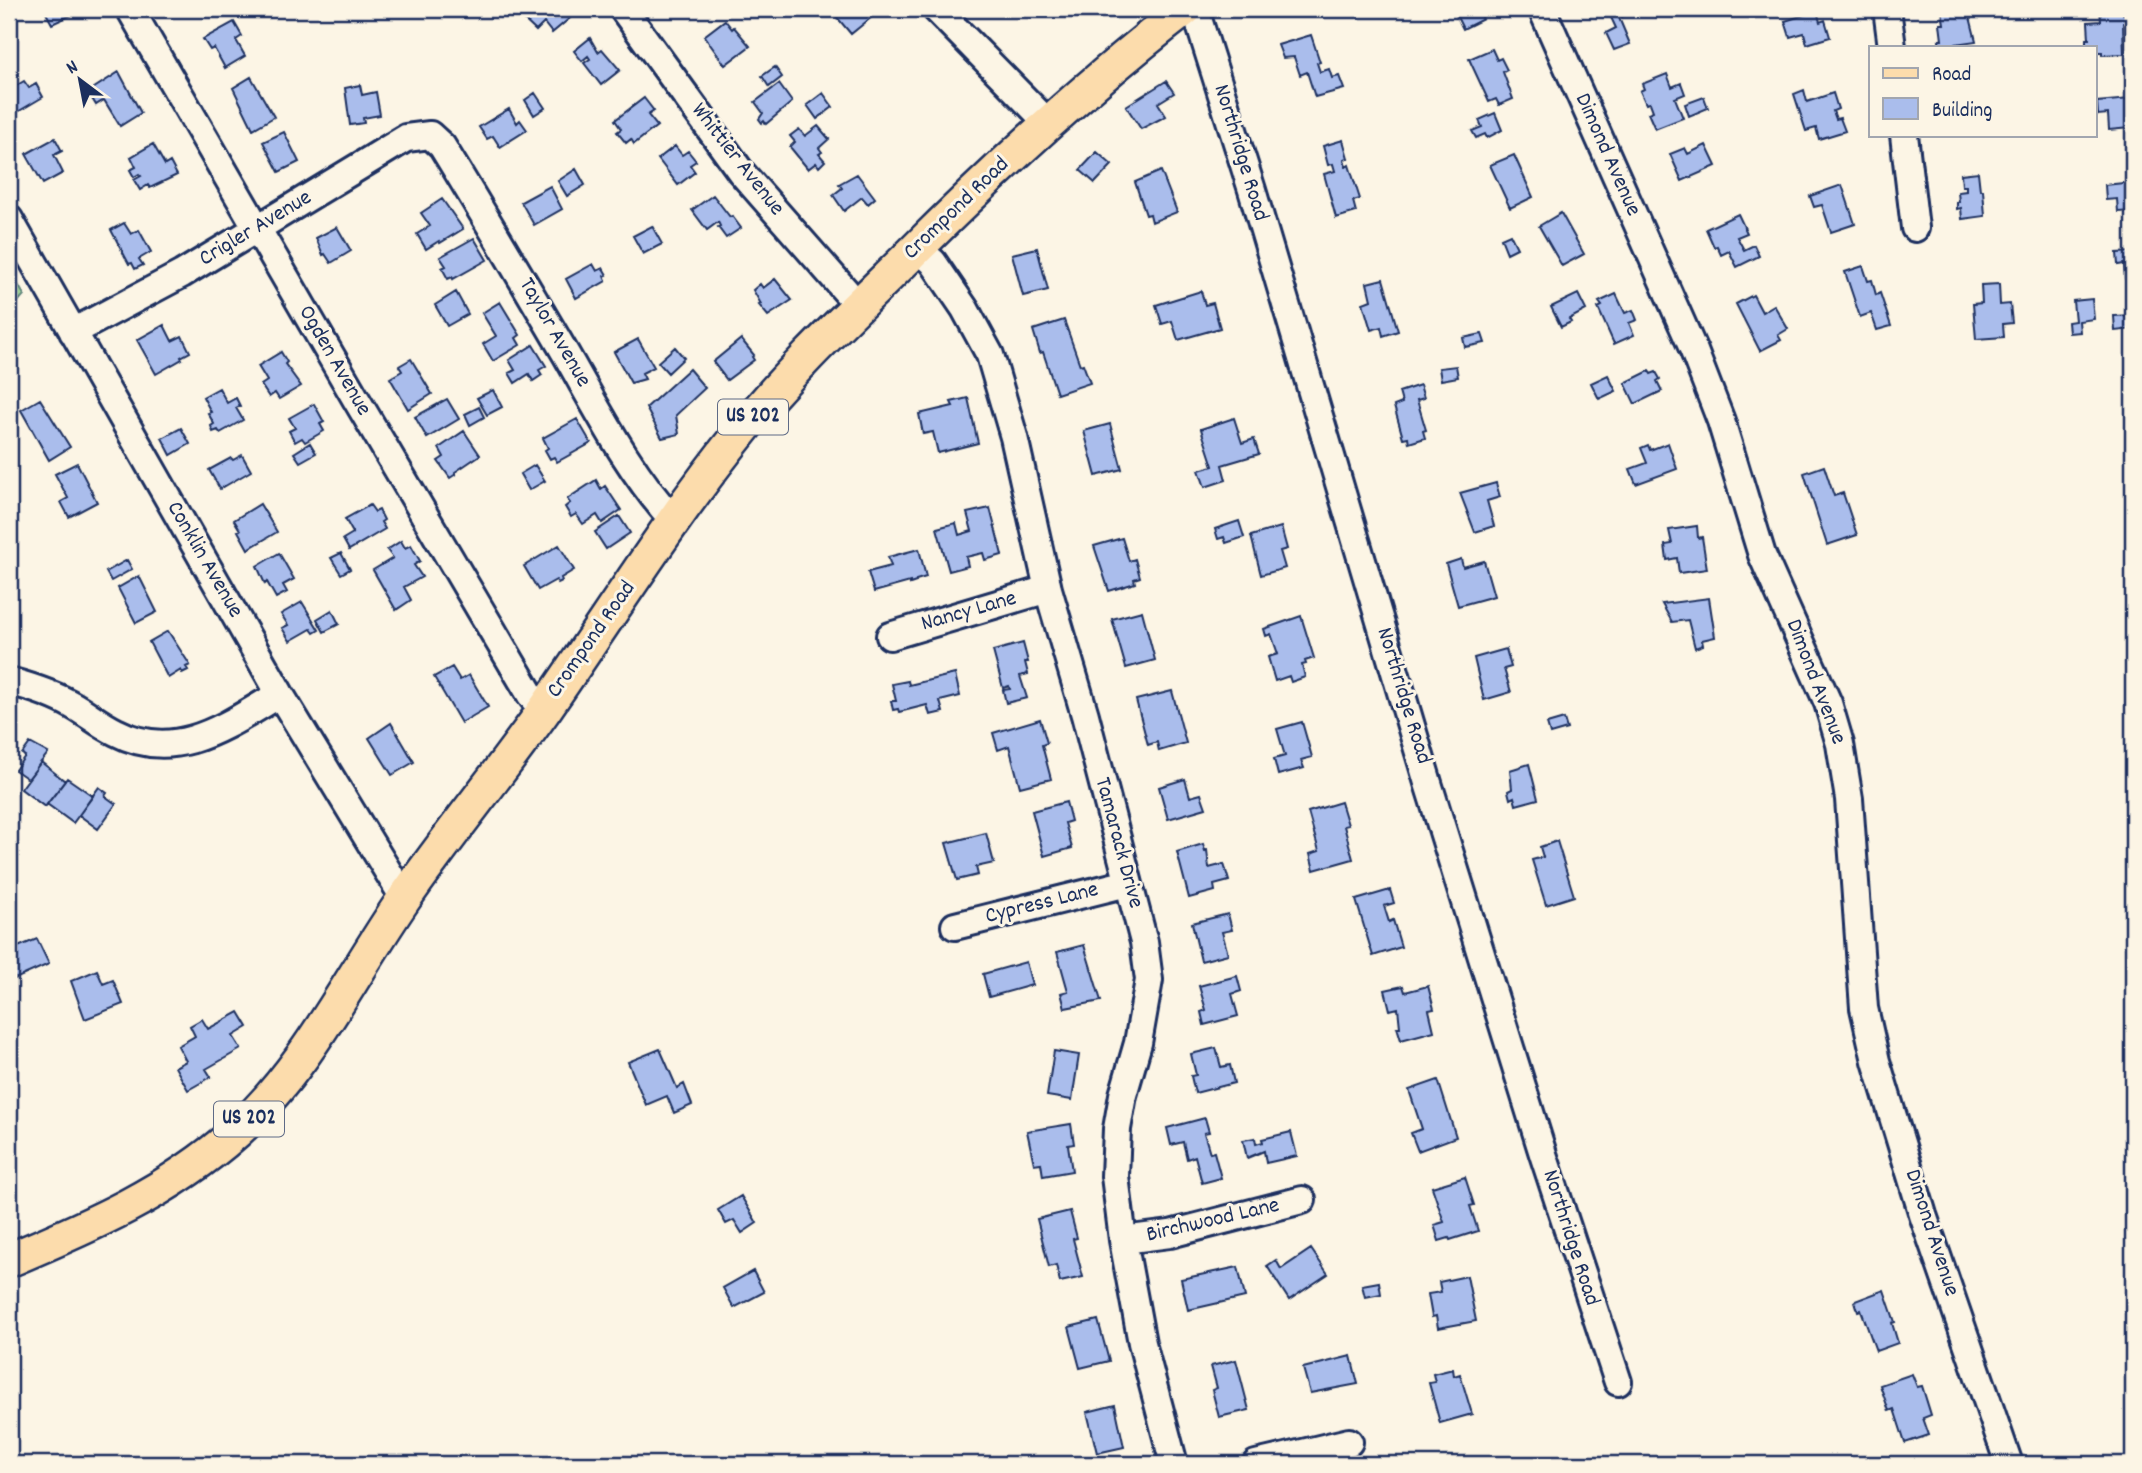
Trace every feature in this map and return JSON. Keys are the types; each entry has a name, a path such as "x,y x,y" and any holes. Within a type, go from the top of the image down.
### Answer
{"main road":[{"name":"Crompond Road","path":"9,1260 127,1208 204,1158 270,1098 296,1065 404,898 543,711 674,521 743,429 858,305 1048,123 1097,79 1185,9"}],"street":[{"name":"Ogden Avenue","path":"130,9 356,399 530,694 543,711"},
{"name":"Whittier Avenue","path":"623,9 741,172 858,305"},
{"path":"936,9 1048,123"},
{"name":"Northridge Road","path":"1193,9 1252,190 1428,783 1542,1154 1618,1382"},
{"name":"Dimond Avenue","path":"1542,9 1694,351 1721,421 1762,555 1828,703 1840,744 1849,799 1864,1008 1876,1061 1923,1215 2009,1464"},
{"path":"1887,9 1892,46"},
{"name":"Crigler Avenue","path":"74,331 182,274 407,138 430,135 438,142"},
{"path":"1904,136 1915,228"},
{"name":"Taylor Avenue","path":"438,142 498,236 609,429 659,504 674,521"},
{"name":"Conklin Avenue","path":"9,219 280,694 404,898"},
{"name":"Tamarack Drive","path":"917,248 933,262 965,309 990,355 1014,437 1048,589 1085,715 1144,942 1149,981 1138,1043 1116,1129 1115,1176 1123,1240 1142,1343 1174,1464"},
{"name":"Nancy Lane","path":"890,635 1048,589"},
{"path":"9,681 43,691 72,705 115,732 157,745 179,743 204,736 280,694"},
{"name":"Cypress Lane","path":"955,926 1128,883"},
{"name":"Birchwood Lane","path":"1123,1240 1170,1234 1302,1200"},
{"path":"1256,1464 1349,1442"}],"green space":[{"path":"9,269 24,295 9,312"}],"building":[{"path":"85,9 52,24 45,11"},
{"path":"85,9 52,24 45,11"},
{"path":"527,9 563,9 570,18 552,33 544,23 536,31 519,15"},
{"path":"830,9 865,9 872,17 851,34"},
{"path":"1453,9 1478,9 1483,19 1463,29"},
{"path":"1607,9 1652,9 1637,16 1635,11 1619,18 1630,44 1614,50 1606,33 1616,28"},
{"path":"1968,9 1976,41 1955,44 1956,46 1940,46 1939,40 1942,40 1940,24 1944,24 1942,11"},
{"path":"2100,9 2122,9 2123,14 2127,14 2127,23 2123,23 2124,54 2102,55 2102,52 2096,52 2096,46 2086,46 2086,39 2089,39 2088,22 2101,21"},
{"path":"1817,11 1820,22 1825,20 1830,37 1807,44 1804,33 1790,37 1785,21"},
{"path":"725,20 750,46 725,65 704,36"},
{"path":"234,22 242,36 236,40 245,56 225,68 214,48 210,50 203,39"},
{"path":"1311,35 1320,62 1317,63 1320,72 1329,69 1332,78 1339,76 1344,89 1315,97 1307,72 1300,75 1294,57 1283,58 1278,45"},
{"path":"590,38 598,52 602,49 620,70 601,85 584,63 590,59 588,56 582,61 574,51"},
{"path":"1492,49 1497,60 1501,58 1507,70 1503,72 1513,99 1499,105 1496,99 1489,102 1469,59"},
{"path":"775,67 782,77 769,87 762,76"},
{"path":"119,72 141,113 120,126 104,100 96,105 88,92"},
{"path":"1667,74 1672,87 1681,83 1685,94 1675,98 1683,118 1655,129 1648,113 1653,111 1650,103 1646,104 1640,91 1644,89 1642,84"},
{"path":"251,77 274,117 253,129 233,88"},
{"path":"24,81 29,88 36,84 43,97 9,117 9,90"},
{"path":"24,81 29,88 36,84 43,97 9,117 9,90"},
{"path":"1166,81 1174,93 1158,103 1166,116 1141,129 1126,106"},
{"path":"779,84 792,102 766,124 764,121 762,123 759,119 763,113 755,102"},
{"path":"360,85 362,95 376,92 380,115 363,118 364,123 350,125 345,88"},
{"path":"1804,90 1807,102 1833,93 1838,109 1833,111 1836,119 1840,118 1845,131 1819,139 1816,128 1806,131 1794,94"},
{"path":"535,93 545,108 534,115 525,100"},
{"path":"823,93 833,107 817,119 807,105"},
{"path":"1704,97 1708,108 1689,116 1685,104"},
{"path":"644,98 654,111 648,115 657,126 634,144 631,139 626,143 617,132 621,129 615,120"},
{"path":"2130,99 2130,128 2109,130 2108,114 2098,115 2097,102"},
{"path":"509,109 517,123 520,120 527,130 500,147 493,136 487,139 479,127"},
{"path":"1495,113 1502,130 1487,138 1485,134 1476,138 1472,131 1482,127 1479,120"},
{"path":"818,126 829,139 819,148 822,152 819,154 825,161 819,167 816,163 808,169 790,147 795,142 790,136 799,129 805,136"},
{"path":"284,132 299,162 279,172 263,142"},
{"path":"55,138 62,151 54,155 63,173 43,184 26,154"},
{"path":"1343,140 1348,158 1344,159 1346,167 1349,165 1360,199 1353,201 1356,212 1336,218 1324,174 1335,171 1333,164 1328,165 1323,146"},
{"path":"153,144 165,165 170,162 177,175 140,190 134,180 141,176 139,174 134,177 130,170 136,167 131,157"},
{"path":"1706,145 1716,166 1682,181 1670,154 1685,148 1688,154"},
{"path":"675,146 682,155 688,151 696,161 690,165 695,172 678,185 658,159"},
{"path":"1097,152 1112,165 1095,183 1080,170"},
{"path":"1514,155 1533,197 1510,208 1490,165"},
{"path":"576,169 585,185 567,196 558,181"},
{"path":"1161,171 1177,212 1152,222 1150,214 1146,215 1135,182"},
{"path":"1978,172 1980,190 1983,190 1985,216 1962,219 1961,208 1957,209 1958,192 1966,191 1966,186 1962,186 1961,174"},
{"path":"857,174 875,198 868,204 862,197 844,211 833,195 842,188 839,184"},
{"path":"2133,182 2133,211 2118,212 2117,199 2106,200 2105,185"},
{"path":"1842,185 1855,224 1831,232 1822,205 1814,207 1810,196"},
{"path":"550,186 562,209 534,225 521,202"},
{"path":"713,195 741,228 726,238 718,227 718,222 707,230 692,210"},
{"path":"442,199 463,229 426,249 417,234 430,226 421,213"},
{"path":"1561,213 1584,254 1562,266 1539,226"},
{"path":"1738,214 1747,233 1737,237 1744,250 1754,245 1759,256 1737,267 1729,251 1721,255 1717,246 1714,247 1706,229"},
{"path":"124,223 131,234 139,230 151,252 139,259 143,265 135,269 132,263 129,264 111,230"},
{"path":"652,226 662,244 643,254 633,236"},
{"path":"337,227 351,251 331,263 325,254 323,255 316,238"},
{"path":"1510,234 1517,248 1507,253 1501,238"},
{"path":"474,238 487,260 453,279 448,279 442,268 446,266 440,257"},
{"path":"1037,248 1048,290 1023,296 1012,254"},
{"path":"2133,252 2133,279 2125,279 2124,264 2118,265 2117,253"},
{"path":"593,264 597,271 603,268 607,275 604,276 606,281 576,298 566,279"},
{"path":"1863,266 1868,281 1872,280 1876,295 1880,293 1891,326 1877,330 1871,313 1860,317 1845,272"},
{"path":"775,279 792,300 768,316 759,305 761,304 753,290 760,284 763,288"},
{"path":"1383,279 1398,331 1383,336 1381,327 1371,330 1363,303 1371,300 1367,283"},
{"path":"1999,284 2000,305 2010,304 2012,323 2003,324 2004,337 1976,339 1973,304 1982,303 1981,285"},
{"path":"1201,291 1205,305 1213,303 1220,328 1178,340 1172,321 1162,324 1156,305"},
{"path":"456,292 468,314 447,326 435,305"},
{"path":"1578,294 1586,310 1569,319 1571,322 1561,327 1551,307"},
{"path":"1616,294 1625,313 1633,310 1637,320 1629,323 1634,335 1614,344 1598,308 1602,306 1599,302"},
{"path":"1753,295 1762,312 1774,305 1788,329 1778,335 1781,340 1760,351 1736,304"},
{"path":"2092,299 2094,319 2079,321 2080,332 2069,333 2068,322 2075,321 2073,301"},
{"path":"500,302 520,335 516,338 520,345 493,361 483,344 496,336 482,313"},
{"path":"2133,315 2133,329 2115,331 2114,316"},
{"path":"1064,320 1080,365 1083,364 1090,383 1057,394 1033,330"},
{"path":"164,325 172,341 182,336 190,352 156,374 137,340"},
{"path":"1482,334 1485,343 1465,347 1463,338"},
{"path":"638,339 654,367 642,373 645,379 631,383 614,352"},
{"path":"741,339 754,355 754,360 727,380 713,362"},
{"path":"533,345 546,366 539,370 542,375 533,381 529,374 515,383 509,373 515,370 509,360"},
{"path":"675,347 684,358 668,373 658,362"},
{"path":"281,352 287,362 285,364 301,386 279,399 275,393 269,397 261,385 267,381 258,366"},
{"path":"411,359 432,394 408,409 390,378 402,371 399,366"},
{"path":"1456,366 1458,377 1441,380 1439,368"},
{"path":"689,369 705,388 676,415 679,434 662,438 646,408"},
{"path":"1649,371 1651,374 1656,372 1662,391 1635,404 1625,383"},
{"path":"1608,375 1616,391 1599,399 1591,383"},
{"path":"1420,385 1424,398 1417,400 1426,430 1423,431 1425,438 1409,443 1408,437 1403,438 1394,406 1402,403 1399,392"},
{"path":"219,388 227,403 236,398 240,406 236,408 243,420 220,433 218,430 213,432 211,426 214,424 208,413 211,412 203,397"},
{"path":"493,390 502,407 487,415 477,398"},
{"path":"968,398 978,443 938,453 933,432 923,434 919,414 953,406 951,402"},
{"path":"40,399 70,447 49,460 21,410"},
{"path":"447,399 459,419 427,438 415,417"},
{"path":"314,404 324,422 320,424 324,431 305,442 302,438 295,442 289,431 295,428 289,418"},
{"path":"479,407 484,417 470,425 465,414"},
{"path":"1234,418 1242,443 1254,439 1259,454 1222,465 1226,480 1205,487 1199,470 1213,466 1201,429"},
{"path":"577,419 591,443 557,462 554,457 550,459 543,438"},
{"path":"1110,424 1122,469 1096,476 1084,431"},
{"path":"181,428 190,444 171,455 162,438"},
{"path":"464,431 480,455 450,478 438,461 444,457 439,448"},
{"path":"310,443 316,453 300,462 294,453"},
{"path":"1668,443 1677,469 1636,484 1630,469 1647,463 1641,448 1648,445 1650,450"},
{"path":"242,455 251,471 220,489 209,470"},
{"path":"77,463 97,502 69,517 61,502 68,498 55,474"},
{"path":"535,465 545,481 529,490 520,474"},
{"path":"1824,466 1834,496 1843,493 1857,535 1827,545 1804,473"},
{"path":"596,480 601,489 605,486 621,510 602,523 597,515 583,524 576,514 571,517 565,507 570,503 567,499"},
{"path":"1496,483 1500,497 1487,501 1494,526 1475,532 1460,493"},
{"path":"260,504 277,532 248,549 234,520"},
{"path":"370,505 375,512 379,510 385,529 349,550 343,539 353,533 345,519"},
{"path":"990,508 1002,555 985,560 983,553 966,557 968,566 949,571 937,528 956,523 959,535 972,531 967,513"},
{"path":"619,516 630,533 606,549 595,532"},
{"path":"1239,521 1244,537 1226,543 1224,537 1218,539 1215,529"},
{"path":"1697,526 1698,538 1702,537 1707,569 1679,573 1677,558 1667,560 1665,545 1672,544 1669,530"},
{"path":"1281,527 1287,549 1280,551 1285,568 1261,575 1251,536"},
{"path":"1122,538 1129,561 1135,559 1140,577 1134,579 1135,583 1109,591 1094,546"},
{"path":"401,541 405,548 411,545 420,561 414,565 422,577 404,587 411,600 396,610 373,570 393,558 387,550"},
{"path":"559,545 574,570 561,578 562,581 558,583 556,580 538,590 524,566"},
{"path":"919,549 926,577 910,584 874,592 868,572 891,566 888,557"},
{"path":"279,553 294,579 283,585 287,592 276,598 267,582 265,584 257,566"},
{"path":"341,553 350,569 341,574 331,558"},
{"path":"1461,559 1463,567 1484,561 1494,596 1458,606 1446,564"},
{"path":"127,560 132,569 111,581 106,572"},
{"path":"139,576 157,612 136,623 118,588"},
{"path":"1709,598 1715,637 1702,640 1703,645 1695,648 1688,620 1672,622 1662,604"},
{"path":"302,602 319,630 314,633 311,629 290,641 282,628 288,625 281,614"},
{"path":"332,610 339,624 324,632 317,619"},
{"path":"1142,611 1155,660 1126,668 1112,619"},
{"path":"1301,616 1314,658 1302,665 1305,677 1291,682 1289,676 1275,681 1268,657 1278,654 1271,634 1266,636 1264,629"},
{"path":"168,631 190,665 186,667 188,670 182,673 181,670 168,678 149,642"},
{"path":"1023,643 1028,674 1020,676 1027,698 1006,703 1003,690 1010,689 1009,686 1003,688 993,651"},
{"path":"1506,649 1511,667 1504,669 1511,692 1484,700 1474,658"},
{"path":"452,667 460,680 469,675 488,707 461,723 434,677"},
{"path":"955,674 960,696 940,701 943,712 930,715 927,705 899,712 898,709 893,710 891,701 896,701 892,684 908,681 909,685"},
{"path":"1172,691 1186,743 1159,751 1157,742 1148,745 1136,700"},
{"path":"1040,719 1047,743 1042,745 1051,779 1020,787 1009,746 998,750 993,733"},
{"path":"1564,719 1567,729 1550,734 1547,724"},
{"path":"1302,722 1312,757 1301,760 1304,768 1278,775 1274,759 1285,756 1277,729"},
{"path":"391,723 414,762 392,775 369,738"},
{"path":"30,743 48,753 28,779 15,770"},
{"path":"41,762 65,781 45,807 21,789"},
{"path":"1529,764 1538,799 1516,805 1514,797 1510,799 1508,791 1512,789 1510,770"},
{"path":"67,778 93,796 73,823 47,804"},
{"path":"1185,779 1190,797 1201,794 1206,808 1168,819 1159,787"},
{"path":"99,787 107,793 105,796 116,804 98,829 79,815"},
{"path":"1066,802 1071,821 1065,823 1072,848 1044,856 1032,811"},
{"path":"1341,802 1348,825 1344,826 1353,859 1314,870 1310,854 1319,851 1308,812"},
{"path":"986,833 994,863 976,867 978,875 957,880 946,843"},
{"path":"1557,841 1574,896 1546,905 1532,860 1543,857 1540,847"},
{"path":"1203,844 1205,851 1207,850 1209,868 1224,864 1229,881 1214,885 1215,891 1189,898 1177,852"},
{"path":"1390,890 1394,903 1384,906 1389,922 1393,920 1401,947 1373,956 1356,900"},
{"path":"1228,914 1232,930 1222,932 1228,954 1201,961 1192,923"},
{"path":"37,939 49,964 15,979 9,964 9,955 15,953 13,949"},
{"path":"1084,945 1101,1001 1065,1008 1061,993 1068,991 1057,952"},
{"path":"1026,962 1032,985 989,997 983,974"},
{"path":"97,970 103,984 113,980 123,1004 85,1019 71,981"},
{"path":"1237,976 1241,991 1232,994 1238,1016 1204,1025 1201,1012 1206,1010 1199,986"},
{"path":"1403,986 1405,992 1428,986 1434,1009 1429,1010 1434,1031 1401,1040 1397,1027 1400,1027 1398,1008 1390,1010 1385,990"},
{"path":"239,1012 248,1027 233,1036 241,1049 206,1069 211,1077 188,1090 175,1067 186,1061 178,1046 195,1036 190,1026 202,1019 208,1029"},
{"path":"1216,1048 1221,1067 1230,1065 1234,1083 1195,1093 1191,1076 1196,1075 1191,1054"},
{"path":"660,1049 677,1088 684,1084 692,1105 674,1113 667,1096 646,1105 628,1062"},
{"path":"1054,1051 1079,1055 1072,1100 1047,1096"},
{"path":"1438,1080 1456,1137 1418,1151 1411,1133 1422,1129 1409,1090"},
{"path":"1205,1118 1209,1132 1204,1133 1210,1153 1214,1152 1221,1178 1202,1183 1195,1156 1187,1159 1183,1142 1171,1145 1167,1128"},
{"path":"1071,1124 1074,1144 1068,1145 1072,1171 1043,1176 1041,1163 1034,1164 1027,1131"},
{"path":"1291,1132 1297,1156 1266,1163 1264,1151 1247,1158 1243,1140 1255,1138 1256,1144 1263,1142 1262,1139"},
{"path":"1465,1177 1474,1205 1470,1206 1478,1231 1439,1241 1434,1225 1444,1222 1432,1187"},
{"path":"741,1196 757,1223 742,1233 734,1220 726,1224 718,1210"},
{"path":"1070,1211 1077,1238 1073,1239 1083,1277 1060,1282 1056,1265 1049,1267 1037,1219"},
{"path":"1311,1249 1328,1274 1289,1300 1267,1266 1276,1260 1281,1269"},
{"path":"1238,1267 1245,1297 1188,1310 1181,1279"},
{"path":"753,1271 764,1292 734,1308 723,1288"},
{"path":"1467,1276 1476,1321 1438,1328 1436,1316 1432,1317 1428,1294 1441,1292 1439,1282"},
{"path":"1379,1282 1381,1294 1365,1297 1362,1285"},
{"path":"1884,1290 1895,1322 1892,1323 1898,1343 1876,1351 1855,1301"},
{"path":"1098,1320 1109,1361 1080,1368 1069,1327"},
{"path":"1351,1356 1358,1384 1310,1393 1303,1368"},
{"path":"1236,1360 1249,1410 1219,1417 1212,1390 1217,1388 1211,1366"},
{"path":"1453,1369 1454,1376 1460,1374 1472,1414 1440,1423 1429,1383 1435,1382 1433,1374"},
{"path":"1912,1374 1917,1387 1922,1386 1931,1415 1923,1418 1929,1435 1905,1443 1894,1409 1889,1411 1880,1385"},
{"path":"1115,1405 1124,1447 1097,1453 1087,1412"}]}
